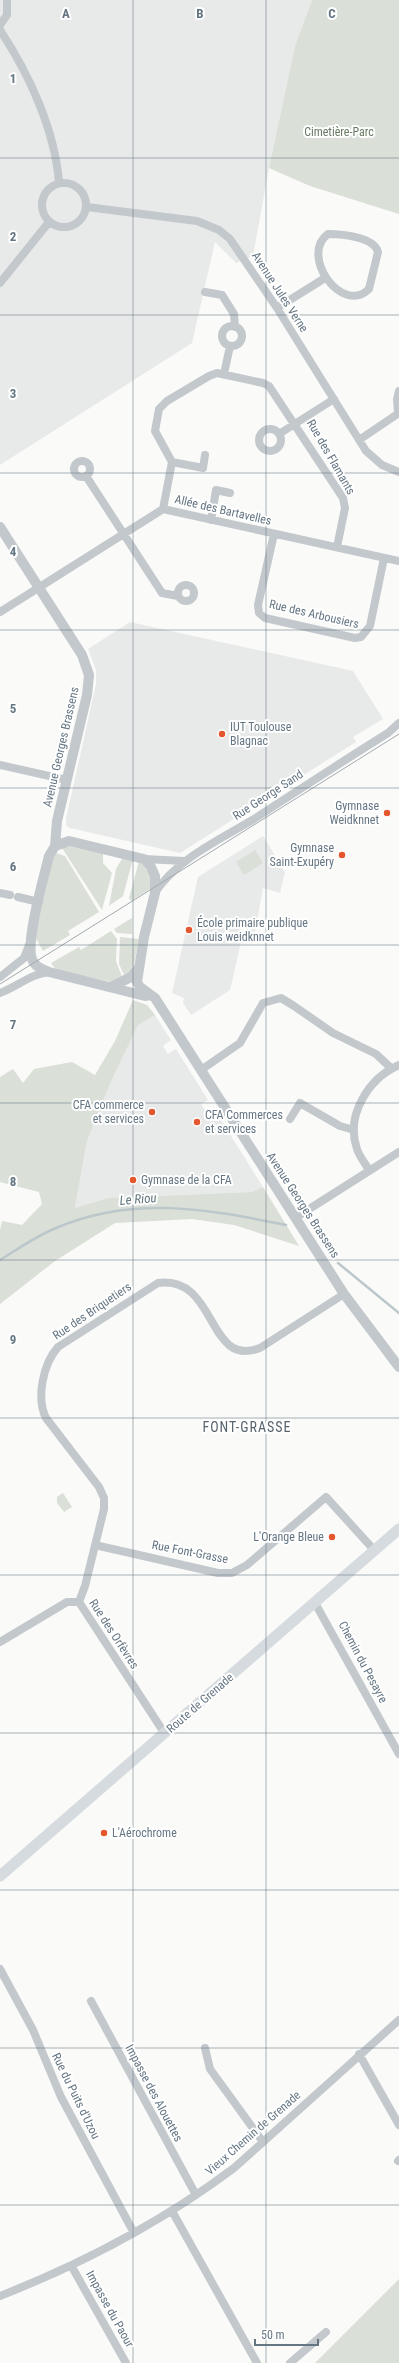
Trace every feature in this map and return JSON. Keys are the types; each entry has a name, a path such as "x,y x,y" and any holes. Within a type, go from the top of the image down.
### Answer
{"main road":[{"name":"Route de Grenade","path":"0,1876 399,1529"}],"street":[{"path":"0,25 7,15 7,0"},
{"path":"0,30 20,63 36,97 56,160 59,183"},
{"path":"59,183 71,184 79,188 86,199 87,207 82,219 71,226 58,227 49,222 43,214 43,198 47,190 59,183"},
{"name":"Avenue Jules Verne","path":"87,207 198,221 219,230 238,248 359,440 373,459 399,472"},
{"path":"0,283 49,222"},
{"path":"328,234 370,242 376,246 378,252 369,289 365,294 350,295 332,286 325,278 320,265 319,250 322,238 328,234"},
{"path":"277,308 325,278"},
{"path":"205,292 222,295 234,314 235,327"},
{"path":"235,327 240,330 242,337 237,345 230,346 223,340 223,334 226,329 235,327"},
{"path":"224,374 230,346"},
{"path":"163,509 172,462 155,431 159,409 167,401 209,376 224,374 263,383 269,386 295,424 279,434"},
{"path":"359,440 399,413 397,399 399,391"},
{"name":"Rue des Flamants","path":"334,399 295,424 343,498 345,508 337,547"},
{"path":"172,462 203,468 205,455"},
{"path":"86,476 162,593 178,596"},
{"path":"211,520 216,490 230,493"},
{"name":"Allée des Bartavelles","path":"0,612 163,509 399,561"},
{"name":"Avenue Georges Brassens","path":"0,527 82,656 89,675 86,699 67,780 55,846"},
{"name":"Rue des Arbousiers","path":"274,534 258,605 259,613 265,618 355,638 366,634 370,626 384,558"},
{"name":"Rue George Sand","path":"155,893 166,877 184,861 323,775 388,733 399,723"},
{"path":"0,765 67,780"},
{"path":"57,830 69,841 144,859 184,861"},
{"path":"0,977 24,958 30,942 49,856 55,846 69,841"},
{"path":"111,987 131,977 140,965 144,937 155,893 155,876 144,859"},
{"path":"0,893 39,902"},
{"path":"30,942 31,955 34,962 40,968 49,972 147,994"},
{"name":"Avenue Georges Brassens","path":"140,965 137,982 140,987 147,994 155,998 344,1294 399,1367"},
{"path":"0,994 33,975 49,972"},
{"path":"201,1070 240,1043 263,1003 281,998 291,1003 333,1033 376,1054 395,1067 372,1084 365,1094 354,1130 357,1149 369,1170"},
{"path":"290,1118 300,1103 340,1126 354,1130"},
{"path":"295,1218 399,1152"},
{"name":"Rue des Briquetiers","path":"79,1602 85,1586 104,1509 104,1498 99,1488 46,1418 41,1405 41,1394 50,1359 58,1347 158,1283 173,1283 188,1289 196,1297 224,1341 234,1350 244,1352 260,1348 344,1294"},
{"name":"Rue Font-Grasse","path":"95,1545 218,1573 232,1573 247,1565 326,1497 374,1551"},
{"name":"Rue des Orfèvres","path":"0,1642 67,1602 79,1602 165,1734"},
{"name":"Chemin du Pesayre","path":"315,1603 399,1754"},
{"name":"Rue du Puits d'Uzou","path":"0,1969 33,2030 60,2098 134,2233"},
{"name":"Impasse des Alouettes","path":"91,2001 196,2195"},
{"name":"Vieux Chemin de Grenade","path":"0,2296 72,2266 134,2233 196,2195 234,2168 359,2054 399,2020"},
{"path":"205,2048 210,2069 263,2142"},
{"path":"359,2054 399,2125"},
{"path":"172,2211 257,2363"},
{"name":"Impasse du Paour","path":"72,2266 126,2363"},
{"path":"290,2363 326,2332"}],"shaded area":[{"path":"0,0 312,0 295,46 269,168 253,256 236,263 215,242 192,343 0,465"},
{"name":"IUT Toulouse Blagnac","path":"130,622 353,671 383,719 353,737 356,742 180,853 70,828 66,825 66,819 96,684 96,670 88,649"},
{"name":"École primaire publique Louis weidknnet","path":"263,836 285,872 280,893 263,888 255,932 241,928 239,936 242,938 230,990 191,1015 183,1003 184,998 172,993 198,877"},
{"name":"CFA commerce et services","path":"155,1015 171,1040 163,1046 168,1054 176,1049 208,1100 201,1104 207,1114 214,1109 263,1187 252,1192 108,1198 75,1208 87,1141 109,1086 138,1025"}],"green space":[{"name":"Cimetière-Parc","path":"312,0 399,0 399,214 310,186 269,168 295,46"},
{"path":"67,846 103,853 103,863 112,873 102,910 62,848"},
{"path":"255,850 263,863 244,875 236,862"},
{"path":"56,853 65,856 99,912 68,931 70,935 43,951 35,937 52,860"},
{"path":"123,857 133,859 123,896 109,906 116,869"},
{"path":"139,861 151,875 150,889 131,901 129,898"},
{"path":"132,918 132,934 117,933 114,929"},
{"path":"111,931 117,939 116,961 123,979 111,982 56,970 51,963 79,947 81,950"},
{"path":"120,937 139,939 134,964 125,977 119,964"},
{"path":"133,1000 147,1005 155,1015 138,1025 109,1086 87,1141 75,1208 108,1198 252,1192 263,1187 299,1246 234,1225 192,1219 115,1223 55,1261 0,1304 0,1230 2,1221 22,1225 42,1204 39,1192 0,1182 0,1077 13,1069 23,1083 34,1069 72,1062 95,1075 115,1041"},
{"path":"63,1493 72,1507 64,1512 57,1503 57,1497"},
{"path":"399,2279 399,2363 315,2363"}],"waterway":[{"name":"Le Riou","path":"0,1260 49,1231 85,1218 113,1211 142,1208 199,1210 286,1225"},
{"name":"Le Riou","path":"338,1263 399,1313"}],"tram line":[{"path":"0,984 399,734"}],"place":[{"name":"IUT Toulouse Blagnac","path":"222,734"},
{"name":"Gymnase Weidknnet","path":"387,813"},
{"name":"Gymnase Saint-Exupéry","path":"342,855"},
{"name":"École primaire publique Louis weidknnet","path":"189,930"},
{"name":"CFA commerce et services","path":"152,1112"},
{"name":"CFA Commerces et services","path":"197,1122"},
{"name":"Gymnase de la CFA","path":"133,1180"},
{"name":"L'Orange Bleue","path":"332,1537"},
{"name":"L'Aérochrome","path":"104,1833"}],"district":[{"name":"FONT-GRASSE","path":"247,1427"}]}
